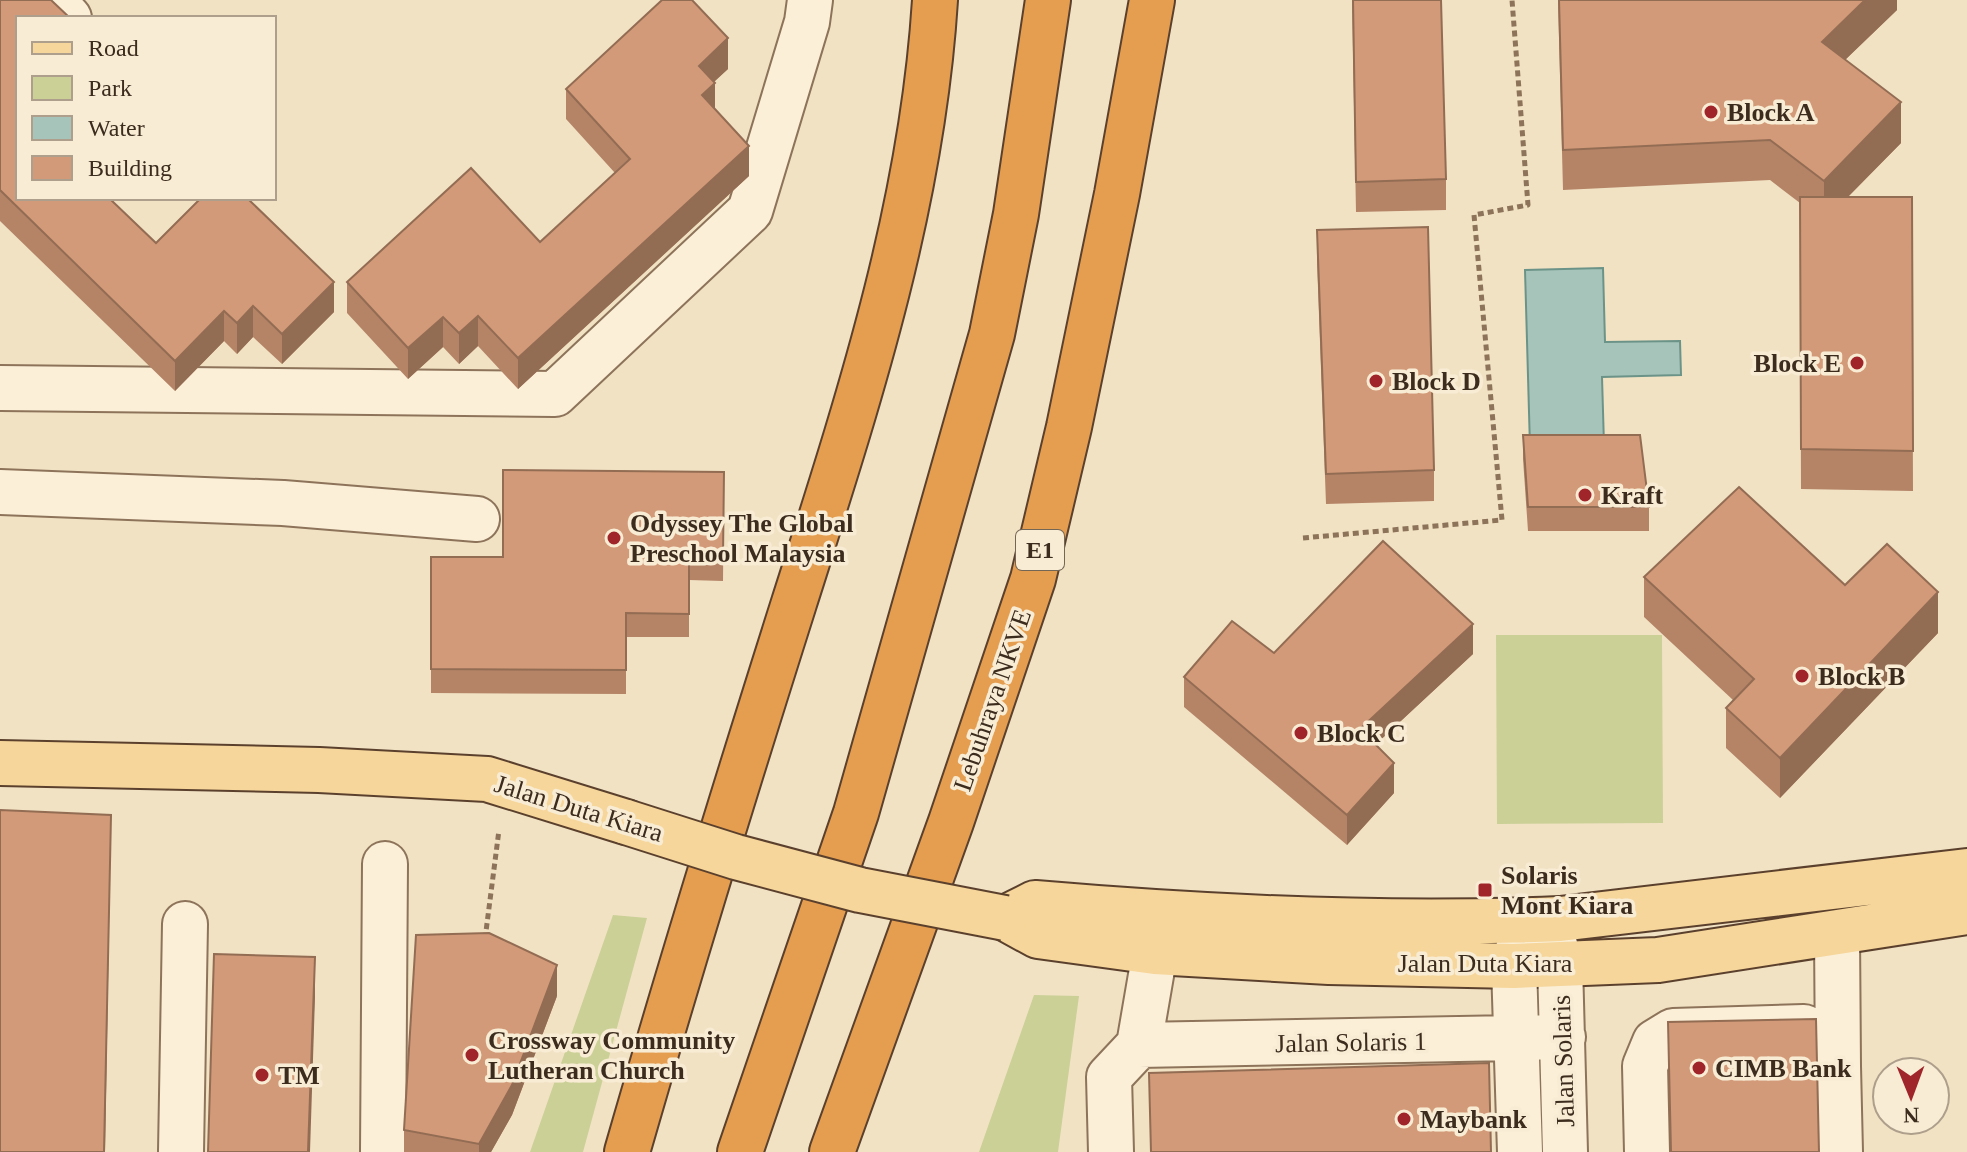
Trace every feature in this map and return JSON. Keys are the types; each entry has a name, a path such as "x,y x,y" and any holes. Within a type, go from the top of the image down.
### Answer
{"highway":[{"path":"627,1152 694,921 873,352 915,176 935,0"},
{"path":"740,1152 856,813 992,334 1021,184 1048,0"},
{"name":"Lebuhraya NKVE","path":"832,1152 951,822 1033,579 1111,225 1152,0"}],"main road":[{"name":"Jalan Duta Kiara","path":"0,763 319,770 487,779 736,857 860,890 1005,918 1038,936 1155,952 1329,962 1535,941 1967,871"},
{"name":"Jalan Duta Kiara","path":"1005,918 1035,903 1535,941 1658,960 1967,912"}],"street":[{"path":"52,0 67,16"},
{"path":"0,388 555,394 750,211 807,22 810,0"},
{"path":"0,492 283,503 477,519"},
{"path":"383,1152 385,864"},
{"path":"181,1152 185,924"},
{"path":"1837,934 1840,1152"},
{"name":"Jalan Solaris","path":"1535,941 1563,1037 1565,1152"},
{"name":"Jalan Solaris","path":"1520,1152 1518,1040 1535,941"},
{"path":"1111,1152 1109,1077 1139,1045 1155,952"},
{"path":"1647,1152 1645,1066 1655,1042 1673,1031 1804,1027 1828,1039 1838,1066"},
{"name":"Jalan Solaris 1","path":"1139,1045 1563,1037"}],"path":[{"path":"1303,538 1502,520 1474,215 1528,205 1512,0"},
{"path":"484,952 499,830"}],"green space":[{"path":"1496,635 1662,635 1663,823 1497,824"},
{"path":"613,915 647,918 583,1152 530,1152"},
{"path":"1034,995 1079,996 1058,1152 979,1152"}],"water":[{"path":"1603,268 1605,342 1680,341 1681,375 1602,377 1604,445 1530,447 1525,270"}],"building":[{"path":"0,0 51,0 68,16 16,16 16,200 111,200 156,243 199,200 249,200 334,282 282,334 253,306 237,323 224,311 175,361 0,190"},
{"path":"662,0 692,0 728,38 699,66 715,83 702,95 749,146 518,358 478,316 459,333 443,317 408,348 347,282 471,168 540,242 630,159 566,89"},
{"path":"1353,0 1441,0 1446,179 1356,182"},
{"name":"Block A","path":"1559,0 1865,0 1822,42 1901,102 1824,181 1770,140 1563,150"},
{"name":"Block E","path":"1800,197 1912,197 1913,451 1801,449"},
{"name":"Block D","path":"1428,227 1434,470 1326,474 1317,230"},
{"name":"Kraft","path":"1523,435 1640,435 1649,507 1528,507"},
{"path":"503,470 724,472 723,557 689,556 689,614 626,613 626,670 431,669 431,557 503,557"},
{"name":"Block B","path":"1739,487 1845,585 1887,544 1938,592 1780,758 1726,708 1754,679 1644,577"},
{"name":"Block C","path":"1383,541 1473,624 1360,729 1394,763 1347,815 1184,677 1232,621 1274,653"},
{"path":"0,810 111,815 104,1152 0,1152"},
{"name":"Crossway Community Lutheran Church","path":"489,933 557,965 512,1085 479,1144 404,1130 416,935"},
{"name":"TM","path":"214,954 315,957 308,1152 208,1152"},
{"path":"1816,1019 1819,1152 1671,1152 1668,1022"},
{"path":"1489,1063 1491,1152 1151,1152 1149,1073"}],"place":[{"name":"Block A","path":"1711,112"},
{"name":"Block E","path":"1857,363"},
{"name":"Block D","path":"1376,381"},
{"name":"Kraft","path":"1585,495"},
{"name":"Odyssey The Global Preschool Malaysia","path":"614,538"},
{"name":"Block B","path":"1802,676"},
{"name":"Block C","path":"1301,733"},
{"name":"Solaris Mont Kiara","path":"1485,890"},
{"name":"Crossway Community Lutheran Church","path":"472,1055"},
{"name":"CIMB Bank","path":"1699,1068"},
{"name":"TM","path":"262,1075"},
{"name":"Maybank","path":"1404,1119"}]}
